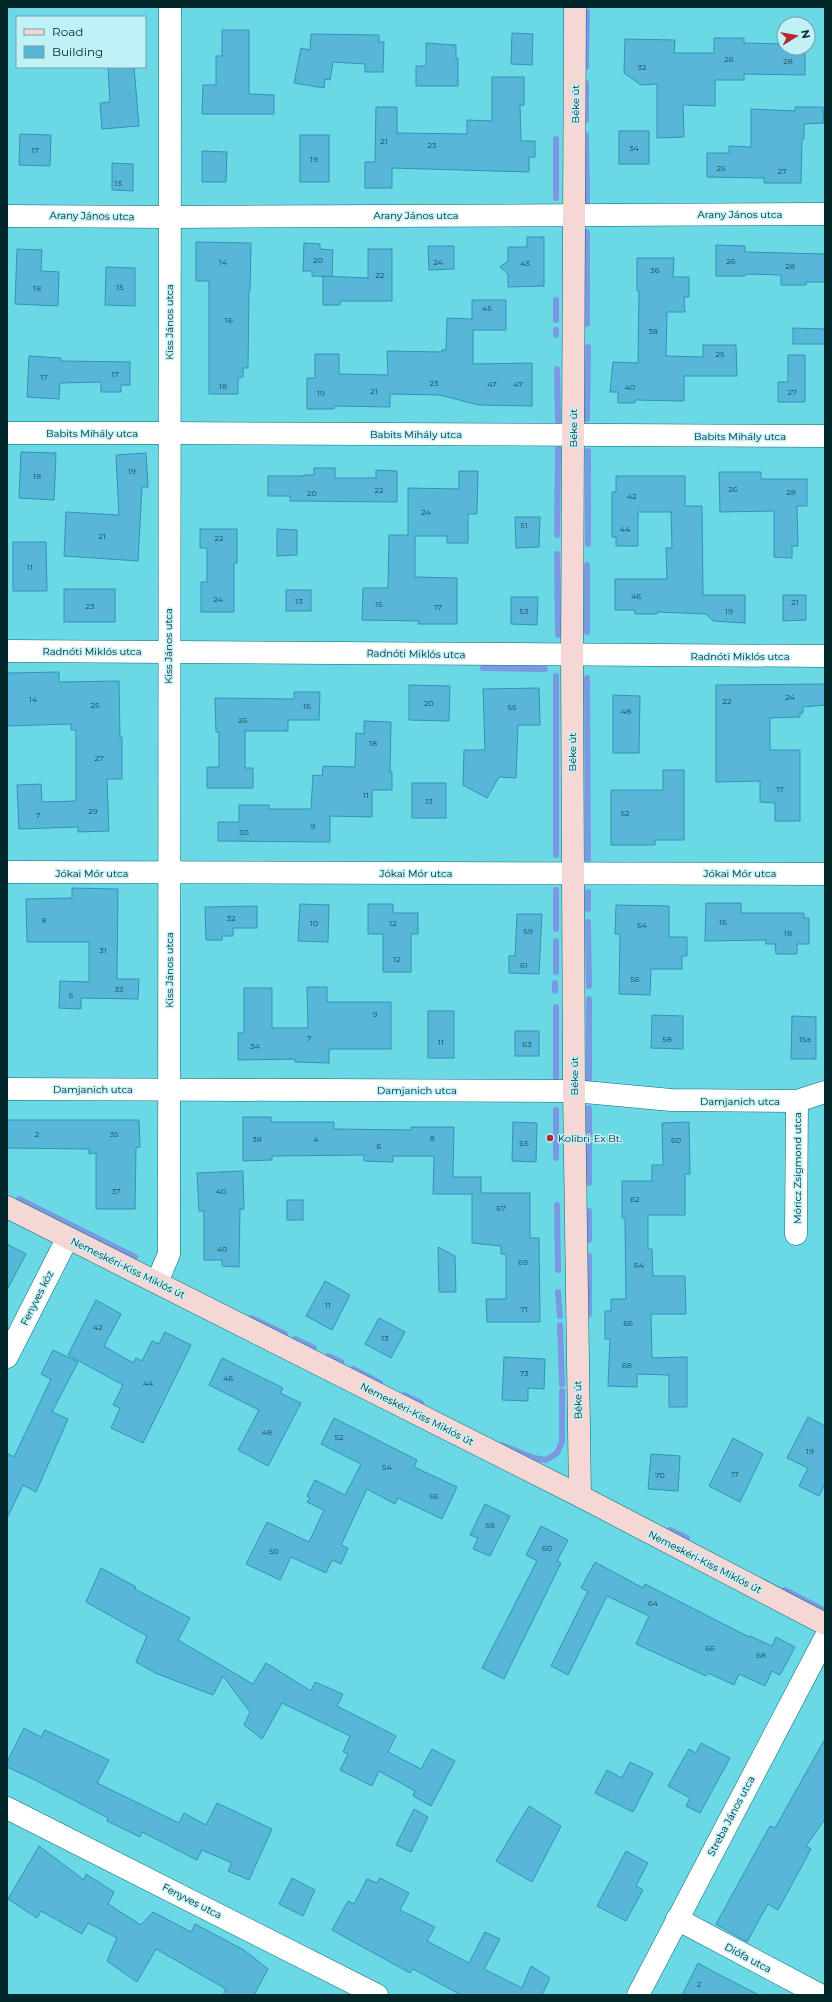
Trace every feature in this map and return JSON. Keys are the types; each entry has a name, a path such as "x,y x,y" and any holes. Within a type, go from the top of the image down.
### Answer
{"street":[{"name":"Kiss János utca","path":"157,1282 168,1254 168,217 170,7"},
{"name":"Béke út","path":"575,7 572,656 574,1091 580,1496"},
{"name":"Arany János utca","path":"7,216 168,217 825,214"},
{"name":"Babits Mihály utca","path":"7,433 169,432 825,436"},
{"name":"Radnóti Miklós utca","path":"7,651 168,651 572,656 825,656"},
{"name":"Jókai Mór utca","path":"7,872 573,872 825,874"},
{"name":"Damjanich utca","path":"7,1089 574,1091 670,1100 797,1101 825,1092"},
{"name":"Móricz Zsigmond utca","path":"796,1234 797,1101"},
{"name":"Nemeskéri-Kiss Miklós út","path":"7,1207 67,1239 157,1282 580,1496 825,1624"},
{"name":"Fenyves köz","path":"7,1356 67,1239"},
{"name":"Streba János utca","path":"638,1995 825,1638"},
{"name":"Fenyves utca","path":"7,1808 377,1995"},
{"name":"Diófa utca","path":"677,1919 820,1995"}],"building":[{"path":"222,30 249,30 249,94 274,95 274,114 202,114 203,85 216,85 216,56 222,56"},
{"path":"512,33 533,34 532,65 511,64"},
{"path":"311,34 379,35 379,42 384,42 383,72 365,72 365,64 333,62 330,80 325,79 324,88 294,83 301,48 310,50"},
{"path":"714,38 744,38 744,43 776,44 776,56 805,56 805,75 744,74 744,80 715,80 715,106 683,105 684,137 657,138 657,84 641,85 624,73 625,39 675,40 674,53 714,53"},
{"path":"426,43 456,45 456,58 458,58 458,86 416,86 416,66 426,66"},
{"path":"108,68 134,68 139,126 102,129 100,103 110,102"},
{"path":"492,77 524,77 524,105 520,105 521,141 535,141 535,157 529,157 529,172 392,168 392,188 365,188 365,162 375,162 376,107 397,107 397,133 467,134 467,120 492,121"},
{"path":"795,107 823,107 824,123 804,124 804,139 802,139 801,183 764,183 764,178 707,177 707,153 729,153 729,146 751,147 751,109 795,111"},
{"path":"619,131 649,131 649,164 619,164"},
{"path":"20,134 51,135 50,166 19,165"},
{"path":"300,135 329,135 329,182 300,182"},
{"path":"202,151 227,152 226,182 202,182"},
{"path":"112,163 133,164 133,191 112,190"},
{"path":"527,237 544,237 544,286 508,287 508,274 500,267 508,261 508,247 527,247"},
{"path":"196,242 251,243 248,368 243,368 243,377 238,378 238,394 209,394 209,281 196,281"},
{"path":"304,243 320,244 320,249 333,250 332,277 312,276 312,271 303,271"},
{"path":"716,245 745,246 745,252 825,254 825,282 806,282 806,285 781,285 781,275 746,274 745,276 716,276"},
{"path":"428,246 454,246 454,269 429,270"},
{"path":"17,249 42,250 41,271 59,272 58,306 15,304"},
{"path":"368,249 392,249 392,301 340,301 340,305 323,305 323,276 368,278"},
{"path":"637,258 674,258 673,277 689,277 689,297 684,297 685,312 667,312 666,356 703,357 703,345 736,345 737,376 684,376 684,401 635,400 635,403 618,403 618,392 610,392 613,362 638,363 639,291 637,291"},
{"path":"106,267 135,268 135,306 105,305"},
{"path":"472,300 506,300 506,330 473,330 473,364 532,363 532,406 478,405 440,395 390,394 390,407 334,406 334,409 307,409 307,378 315,378 315,354 339,354 339,374 388,375 387,351 442,352 442,350 446,350 447,318 472,319"},
{"path":"793,328 825,329 825,344 793,344"},
{"path":"788,355 805,355 805,402 778,402 778,382 788,382"},
{"path":"29,356 61,358 61,361 130,362 130,385 121,385 121,392 101,392 101,382 60,383 59,399 27,397"},
{"path":"21,452 56,453 54,500 19,498"},
{"path":"146,453 148,487 142,487 138,561 64,556 66,512 119,515 116,455"},
{"path":"314,468 335,468 335,478 376,478 376,470 397,471 397,502 290,501 290,496 268,496 268,476 314,475"},
{"path":"459,471 478,471 477,514 468,514 468,543 447,543 447,536 415,536 415,577 457,578 457,624 418,624 419,621 362,620 363,588 388,588 389,535 408,535 408,488 459,489"},
{"path":"719,472 761,472 761,479 807,479 807,506 797,506 798,546 792,546 792,558 774,557 774,511 720,512"},
{"path":"616,476 685,476 685,506 702,506 703,595 745,595 745,623 713,621 706,614 657,612 657,614 635,614 635,610 615,610 615,579 667,579 666,548 672,548 671,512 638,512 638,546 616,546 616,537 612,537 612,492 616,492"},
{"path":"515,517 540,517 539,547 516,548"},
{"path":"200,529 237,529 237,563 234,563 234,612 201,612 201,582 207,582 207,548 200,548"},
{"path":"277,529 297,530 297,555 277,556"},
{"path":"13,542 46,542 47,591 13,591"},
{"path":"64,589 115,589 115,622 64,622"},
{"path":"286,590 311,590 311,611 286,611"},
{"path":"783,595 806,595 806,620 783,621"},
{"path":"511,597 538,597 537,625 511,624"},
{"path":"59,672 59,682 119,681 120,737 122,737 122,779 107,779 109,831 78,832 78,827 19,829 17,785 41,784 42,802 76,801 76,730 71,730 71,724 7,726 7,673"},
{"path":"825,684 825,705 803,707 803,713 800,713 800,717 770,718 770,750 800,750 800,821 775,821 775,803 760,802 760,781 716,782 716,685"},
{"path":"409,685 450,686 449,721 409,720"},
{"path":"539,688 540,725 518,725 516,778 499,777 487,798 463,785 464,750 485,750 483,689"},
{"path":"294,692 320,692 319,720 288,720 288,731 245,731 245,768 253,768 253,788 207,788 207,767 219,767 219,732 216,732 215,698 294,699"},
{"path":"613,695 640,696 639,753 613,753"},
{"path":"364,721 391,722 390,772 392,772 392,790 372,790 372,817 330,816 330,842 218,841 218,822 239,822 239,805 269,805 269,809 311,809 313,775 322,776 323,766 355,767 356,733 364,734"},
{"path":"663,770 684,770 684,840 655,840 655,845 611,845 611,790 663,790"},
{"path":"412,783 446,783 446,818 412,818"},
{"path":"72,888 118,889 117,979 139,979 138,999 81,998 81,1009 59,1008 60,981 89,982 89,942 27,942 26,899 72,898"},
{"path":"706,903 741,903 741,913 804,913 804,918 809,918 809,944 797,944 797,954 776,954 775,944 766,944 766,940 705,941"},
{"path":"300,904 329,905 328,942 298,941"},
{"path":"368,904 393,904 393,913 418,913 418,934 411,934 411,972 383,972 383,934 368,934"},
{"path":"616,905 669,906 669,937 687,937 687,956 682,956 682,969 651,969 650,995 619,994 620,934 615,934"},
{"path":"257,906 257,928 233,928 233,936 222,936 222,940 206,940 205,907"},
{"path":"517,914 542,914 539,974 509,973 509,956 515,956"},
{"path":"307,987 327,987 327,1002 391,1002 391,1049 329,1049 329,1063 295,1062 295,1059 238,1060 238,1033 244,1033 244,988 272,988 272,1028 308,1028"},
{"path":"428,1011 454,1011 454,1058 428,1058"},
{"path":"652,1015 683,1016 683,1049 651,1048"},
{"path":"792,1016 816,1017 816,1059 791,1059"},
{"path":"515,1031 539,1031 539,1056 515,1056"},
{"path":"243,1117 271,1117 271,1122 334,1122 334,1129 411,1130 411,1127 454,1127 453,1177 481,1177 481,1193 530,1193 530,1238 539,1238 540,1322 487,1322 486,1299 506,1299 506,1254 501,1254 501,1246 472,1243 472,1194 433,1194 434,1156 393,1156 393,1162 364,1161 364,1155 272,1156 272,1160 243,1161"},
{"path":"7,1120 139,1120 140,1147 136,1148 135,1209 96,1209 96,1153 89,1154 89,1149 7,1148"},
{"path":"513,1122 537,1123 536,1162 512,1161"},
{"path":"689,1122 690,1174 685,1174 685,1215 648,1215 648,1249 652,1249 653,1276 685,1276 686,1314 651,1314 652,1358 687,1357 687,1407 669,1407 669,1375 637,1374 637,1387 608,1386 610,1339 605,1339 605,1311 611,1311 611,1299 626,1299 625,1218 622,1218 622,1181 652,1181 652,1165 663,1165 662,1123"},
{"path":"243,1171 244,1209 240,1209 239,1267 222,1266 222,1260 204,1260 204,1211 199,1211 197,1173"},
{"path":"287,1200 303,1200 303,1220 287,1220"},
{"path":"7,1244 26,1254 7,1290"},
{"path":"438,1247 455,1256 456,1292 439,1292"},
{"path":"325,1281 350,1295 332,1330 306,1316"},
{"path":"96,1300 121,1314 104,1346 133,1363 136,1358 142,1361 152,1341 159,1344 165,1332 191,1345 143,1443 111,1428 120,1408 113,1405 123,1385 68,1355"},
{"path":"379,1318 405,1332 391,1358 365,1344"},
{"path":"53,1350 78,1362 52,1412 68,1419 36,1492 23,1485 7,1518 7,1453 14,1457 51,1379 41,1374"},
{"path":"504,1357 545,1359 544,1389 528,1388 528,1401 502,1400"},
{"path":"222,1358 283,1388 280,1393 301,1403 268,1466 238,1450 259,1410 209,1385"},
{"path":"808,1417 825,1426 825,1484 819,1496 799,1486 808,1468 787,1458"},
{"path":"334,1418 417,1460 414,1467 457,1487 442,1519 398,1498 395,1504 367,1489 341,1545 348,1548 341,1564 332,1560 326,1573 291,1557 280,1580 246,1564 267,1522 309,1542 324,1510 307,1502 310,1498 307,1496 315,1480 345,1495 361,1464 321,1444"},
{"path":"733,1438 763,1454 740,1502 709,1486"},
{"path":"651,1454 680,1456 678,1491 648,1489"},
{"path":"485,1504 510,1516 490,1556 473,1549 478,1538 470,1535"},
{"path":"541,1526 568,1540 557,1561 561,1563 504,1679 482,1668 537,1561 526,1555"},
{"path":"595,1562 643,1588 645,1584 749,1637 750,1636 772,1646 776,1637 795,1647 780,1675 772,1671 765,1686 739,1674 734,1685 708,1673 706,1676 636,1644 649,1616 607,1596 568,1675 551,1666 588,1591 581,1588"},
{"path":"101,1568 136,1587 135,1589 190,1618 178,1640 253,1684 266,1663 311,1691 315,1682 343,1694 337,1706 396,1736 388,1752 421,1769 432,1749 455,1761 431,1806 413,1796 415,1791 379,1771 372,1786 340,1770 348,1754 343,1752 350,1736 282,1703 262,1739 244,1725 250,1712 223,1676 213,1695 155,1673 136,1662 147,1636 86,1602"},
{"path":"24,1728 41,1737 45,1730 109,1760 97,1783 179,1823 184,1813 206,1825 217,1803 272,1829 249,1880 228,1871 232,1863 202,1850 197,1860 142,1832 140,1837 107,1821 108,1818 7,1767 7,1762"},
{"path":"825,1739 825,1819 806,1846 811,1849 778,1910 768,1904 747,1942 716,1924 770,1826 775,1828"},
{"path":"701,1743 730,1758 700,1813 686,1806 690,1798 668,1786 689,1749 696,1753"},
{"path":"630,1762 653,1773 633,1812 595,1793 607,1770 622,1778"},
{"path":"529,1806 561,1826 532,1882 496,1861"},
{"path":"414,1809 428,1817 411,1852 396,1845"},
{"path":"39,1846 84,1880 86,1874 114,1892 108,1904 141,1925 153,1912 191,1932 195,1924 244,1950 268,1969 254,1995 223,1995 226,1989 156,1949 137,1982 107,1961 117,1938 88,1923 82,1934 41,1911 37,1918 8,1899"},
{"path":"626,1851 648,1863 636,1886 643,1890 626,1921 597,1906"},
{"path":"292,1878 315,1890 303,1916 279,1904"},
{"path":"380,1878 409,1893 400,1910 435,1927 427,1941 469,1963 485,1932 500,1939 484,1969 522,1988 531,1966 550,1978 542,1995 461,1995 413,1969 410,1973 332,1930 348,1901 354,1904 367,1879 377,1883"},
{"path":"698,1963 716,1973 759,1995 682,1995"}],"waterway":[{"path":"586,67 587,12"},
{"path":"586,83 586,120"},
{"path":"586,135 587,202"},
{"path":"556,139 556,198"},
{"path":"587,232 587,324"},
{"path":"556,300 556,320"},
{"path":"556,330 556,335"},
{"path":"587,419 588,347"},
{"path":"557,369 558,421"},
{"path":"557,535 558,449"},
{"path":"588,451 588,544"},
{"path":"557,554 558,635"},
{"path":"587,565 587,632"},
{"path":"483,668 545,669"},
{"path":"556,676 556,855"},
{"path":"587,678 588,859"},
{"path":"556,890 556,929"},
{"path":"588,892 588,909"},
{"path":"588,922 589,986"},
{"path":"556,941 556,972"},
{"path":"555,983 555,991"},
{"path":"589,999 589,1080"},
{"path":"556,1007 556,1077"},
{"path":"589,1108 589,1183"},
{"path":"556,1110 556,1158"},
{"path":"19,1199 135,1257"},
{"path":"557,1205 558,1270"},
{"path":"589,1211 589,1240"},
{"path":"589,1256 589,1314"},
{"path":"558,1292 560,1316"},
{"path":"251,1318 285,1334"},
{"path":"560,1325 562,1384"},
{"path":"295,1339 314,1348"},
{"path":"328,1356 341,1362"},
{"path":"353,1369 380,1383"},
{"path":"501,1445 534,1458 546,1460 557,1453 562,1442 562,1391"},
{"path":"404,1395 421,1403"},
{"path":"670,1530 687,1538"},
{"path":"785,1590 825,1611"}],"place":[{"name":"Kolibri-Ex Bt.","path":"550,1138"}]}
